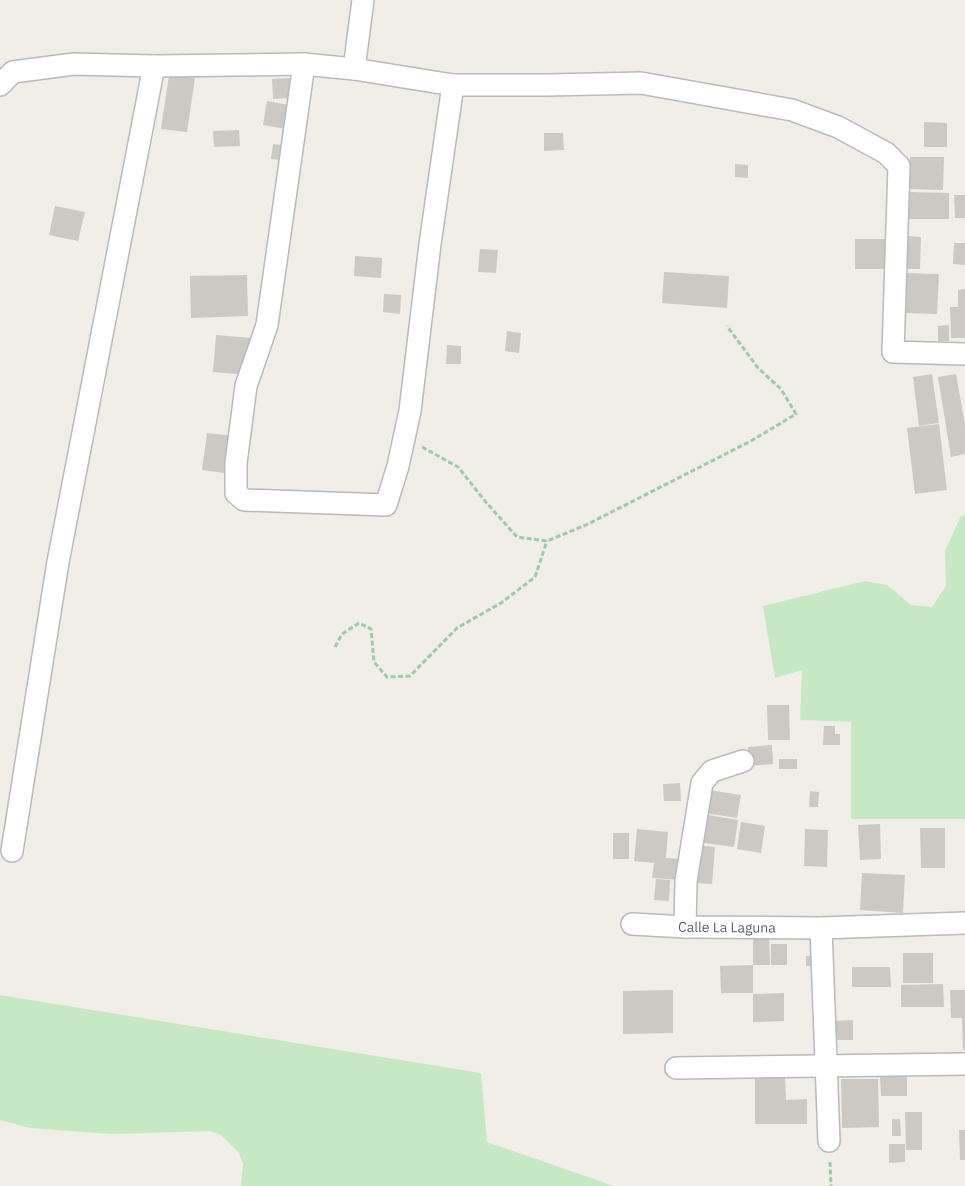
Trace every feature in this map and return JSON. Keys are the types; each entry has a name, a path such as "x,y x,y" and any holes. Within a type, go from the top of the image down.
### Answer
{"street":[{"path":"354,69 363,0"},
{"path":"0,85 12,72 74,64 154,66 304,64 354,69 453,85 642,83 792,110 838,127 886,153 899,166 893,352 965,354"},
{"path":"304,64 267,325 246,386 236,463 236,493 244,500 386,505 398,466 410,411 430,244 453,85"},
{"path":"12,851 58,562 154,66"},
{"path":"685,927 686,881 702,783 712,770 743,761"},
{"name":"Calle La Laguna","path":"632,924 685,927 821,928 965,922"},
{"path":"821,928 829,1141"},
{"path":"676,1068 965,1064"}],"path":[{"path":"404,437 458,467 517,537 547,541 586,525 751,441 796,414 781,389 758,368 727,326"},
{"path":"335,647 342,634 360,623 371,629 374,662 387,676 410,676 457,628 501,603 535,577 547,541"}],"green space":[{"path":"965,515 965,819 851,819 851,722 800,720 802,670 775,678 763,606 865,581 887,585 911,605 932,607 946,586 945,551 961,516"},
{"path":"0,995 481,1073 487,1142 614,1186 241,1186 243,1164 239,1153 221,1135 210,1131 111,1134 30,1128 0,1120"}],"building":[{"path":"169,75 195,78 187,132 161,129"},
{"path":"290,78 291,98 273,99 272,79"},
{"path":"267,101 290,105 286,129 263,125"},
{"path":"924,122 947,123 947,147 924,147"},
{"path":"239,130 240,146 214,147 213,131"},
{"path":"544,133 563,133 564,150 544,151"},
{"path":"273,144 282,145 281,160 271,159"},
{"path":"910,157 944,157 943,190 910,189"},
{"path":"735,164 748,165 748,178 735,177"},
{"path":"909,192 949,193 949,219 908,219"},
{"path":"954,195 965,195 965,218 955,218"},
{"path":"55,206 85,212 78,241 49,235"},
{"path":"907,236 921,237 920,269 906,269"},
{"path":"855,239 892,239 892,269 855,269"},
{"path":"954,243 965,243 965,265 953,264"},
{"path":"480,249 498,250 496,273 478,272"},
{"path":"355,256 382,258 381,278 354,276"},
{"path":"664,272 729,276 727,308 662,303"},
{"path":"905,273 939,274 937,314 904,313"},
{"path":"247,275 248,316 191,318 190,276"},
{"path":"965,289 965,338 951,338 950,307 958,307 958,290"},
{"path":"384,294 401,295 400,314 383,312"},
{"path":"949,325 949,341 938,341 938,326"},
{"path":"507,331 521,333 519,353 505,351"},
{"path":"216,335 251,338 249,375 213,372"},
{"path":"447,345 461,346 461,364 446,364"},
{"path":"932,374 939,423 919,426 913,377"},
{"path":"956,374 965,425 965,454 951,457 938,377"},
{"path":"939,424 947,490 915,494 907,428"},
{"path":"207,433 235,436 231,474 202,470"},
{"path":"767,705 789,705 790,740 768,740"},
{"path":"824,726 835,726 835,734 840,734 840,745 823,745"},
{"path":"772,745 773,764 749,766 748,747"},
{"path":"779,759 797,759 797,769 779,769"},
{"path":"680,783 681,801 664,801 663,784"},
{"path":"709,790 741,795 737,818 705,813"},
{"path":"810,791 819,792 818,807 809,807"},
{"path":"702,814 738,820 734,847 697,842"},
{"path":"741,822 765,826 761,853 737,849"},
{"path":"880,824 881,859 860,860 858,825"},
{"path":"920,828 945,828 945,868 921,868"},
{"path":"637,829 668,832 666,858 682,859 680,880 652,878 654,863 634,861"},
{"path":"805,829 828,830 827,867 804,866"},
{"path":"613,833 629,833 629,859 613,859"},
{"path":"697,845 715,847 712,884 694,883"},
{"path":"862,873 905,875 903,913 860,910"},
{"path":"656,879 670,880 669,901 654,900"},
{"path":"769,933 770,965 753,965 753,934"},
{"path":"771,944 787,944 787,965 771,965"},
{"path":"903,953 933,953 933,983 903,983"},
{"path":"806,956 817,956 817,966 806,966"},
{"path":"753,965 753,993 721,993 720,966"},
{"path":"852,967 890,967 891,987 852,987"},
{"path":"943,984 944,1007 901,1007 901,985"},
{"path":"673,990 673,1033 623,1034 623,991"},
{"path":"950,990 965,990 965,1050 963,1050 962,1018 951,1018"},
{"path":"784,993 784,1021 753,1022 753,994"},
{"path":"853,1020 853,1040 834,1040 834,1021"},
{"path":"755,1076 785,1076 786,1100 807,1099 807,1124 755,1124"},
{"path":"880,1077 907,1077 907,1096 881,1096"},
{"path":"841,1079 878,1079 879,1127 842,1128"},
{"path":"905,1112 922,1112 922,1150 906,1150"},
{"path":"892,1119 900,1119 901,1136 892,1136"},
{"path":"959,1130 965,1130 965,1160 960,1160"},
{"path":"889,1144 905,1144 905,1162 889,1163"}]}
